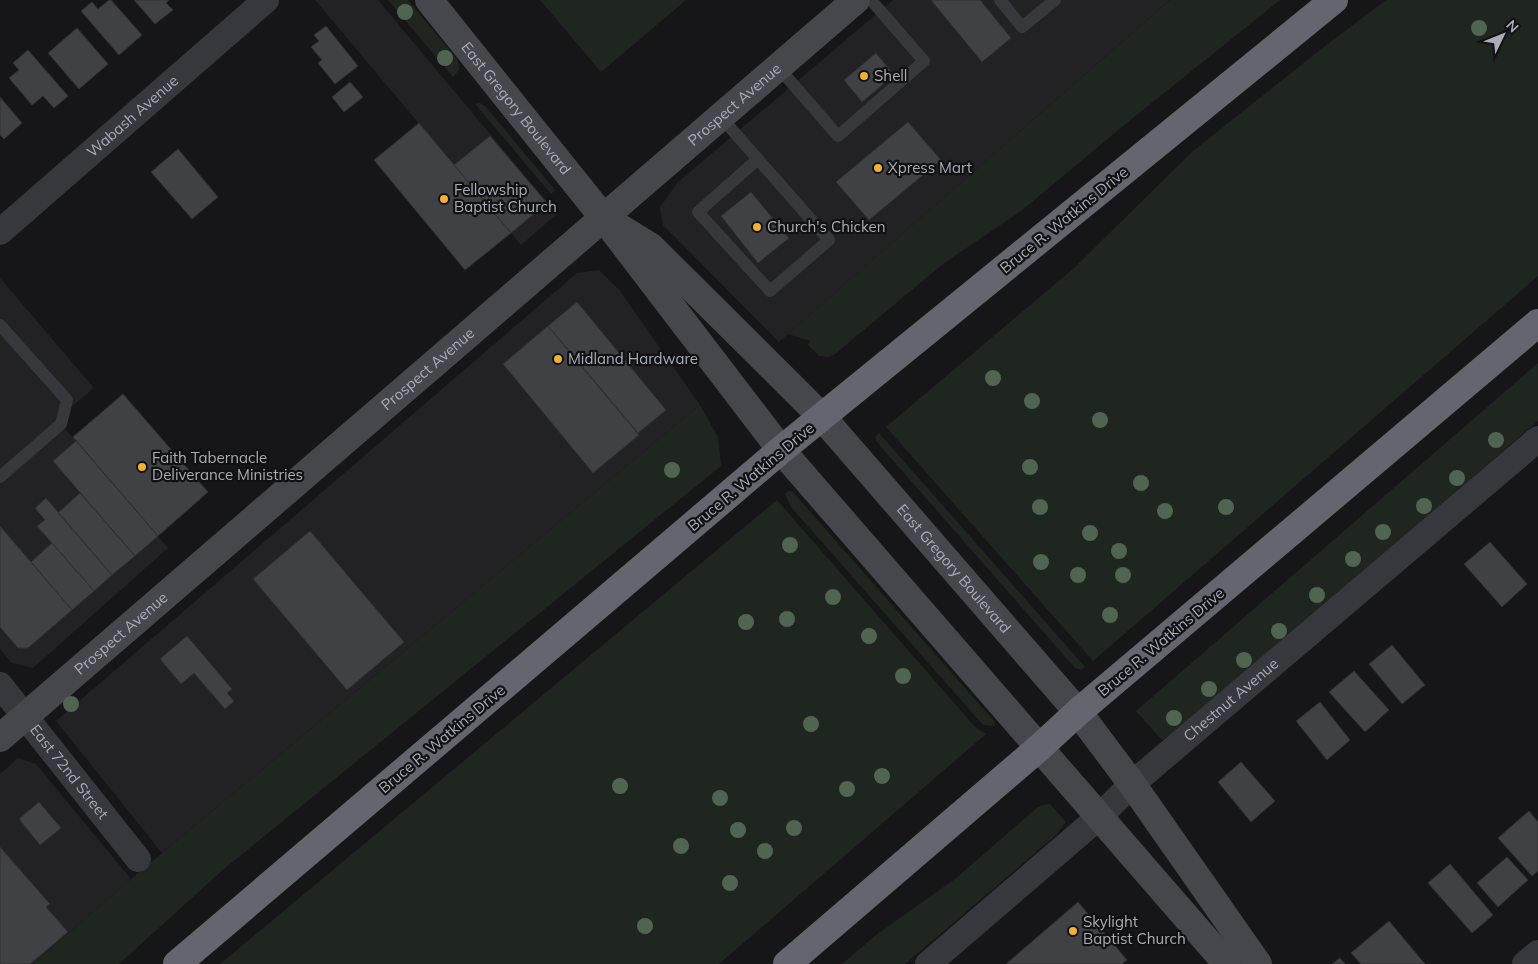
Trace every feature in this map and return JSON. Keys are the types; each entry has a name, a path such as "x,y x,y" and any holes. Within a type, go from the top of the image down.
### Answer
{"highway":[{"name":"Bruce R. Watkins Drive","path":"177,964 781,450 1334,0"},
{"name":"Bruce R. Watkins Drive","path":"787,964 1040,747 1078,712 1538,323"}],"main road":[{"name":"East Gregory Boulevard","path":"429,0 603,217 781,450 1227,964"},
{"name":"Prospect Avenue","path":"0,738 856,0"},
{"name":"East Gregory Boulevard","path":"603,217 651,247 822,417 1078,712 1132,784 1258,964"}],"street":[{"name":"Wabash Avenue","path":"0,232 266,0"},
{"name":"Chestnut Avenue","path":"928,964 1099,817 1132,784 1538,439"},
{"name":"East 72nd Street","path":"0,686 26,716 138,858"},
{"path":"1525,964 1538,953"}],"lane":[{"path":"778,66 838,136 924,61 871,0"},
{"path":"1000,0 1022,27 1055,0"},
{"path":"720,116 758,159 828,240 770,291 698,212 758,159"},
{"path":"0,325 67,400 61,424 0,476"}],"shaded area":[{"path":"315,0 378,0 557,214 521,245"},
{"path":"388,0 408,0 457,59 460,69 453,77"},
{"path":"540,0 686,0 601,72"},
{"path":"893,0 1170,0 779,342 663,225 660,207 678,182"},
{"path":"1170,0 1280,0 1021,211 943,264 835,354 829,357 819,356 808,345 810,341 788,334"},
{"path":"1386,0 1538,0 1538,276 1093,661 886,427 1074,268 1193,151"},
{"path":"480,103 486,107 555,190 551,194 475,104"},
{"path":"599,270 620,291 700,405 162,853 56,721 577,273"},
{"path":"0,278 94,388 57,419 168,548 33,668 12,663 0,649"},
{"path":"1538,363 1538,421 1185,725 1162,740 1136,711"},
{"path":"700,405 718,437 721,466 225,868 119,964 33,964 131,879"},
{"path":"879,433 1085,667 1081,670 1075,668 876,441 876,436"},
{"path":"788,491 793,492 994,721 995,726 983,725 791,507 785,494"},
{"path":"777,500 976,728 986,734 719,964 220,964"},
{"path":"18,758 36,764 131,879 33,964 0,964 0,774"},
{"path":"1050,804 1066,822 1056,835 905,964 842,964 876,935 955,879 1038,807"}],"building":[{"path":"109,0 142,35 119,55 81,11 92,2 98,9"},
{"path":"134,0 169,0 166,3 173,10 155,24"},
{"path":"931,0 980,0 1011,38 982,62"},
{"path":"326,26 358,66 335,84 318,63 322,60 311,47 319,41 314,35"},
{"path":"77,28 108,64 79,89 48,53"},
{"path":"28,50 68,96 54,108 43,96 32,105 9,78 19,70 13,63"},
{"path":"876,53 894,75 862,102 844,80"},
{"path":"350,82 363,97 344,112 332,97"},
{"path":"0,97 22,123 4,139 0,135"},
{"path":"908,122 941,160 869,220 836,182"},
{"name":"Fellowship Baptist Church","path":"419,123 511,233 465,270 374,160"},
{"path":"490,136 547,203 511,233 454,165"},
{"path":"178,149 218,197 192,219 151,172"},
{"path":"751,192 789,238 758,263 721,216"},
{"path":"577,302 666,410 638,433 548,326"},
{"path":"548,326 639,435 593,473 503,364"},
{"name":"Faith Tabernacle Deliverance Ministries","path":"123,394 208,492 158,536 73,437"},
{"path":"76,441 158,536 135,556 53,461"},
{"path":"80,493 135,556 112,575 58,513"},
{"path":"46,498 112,575 94,591 37,526 45,520 35,508"},
{"path":"0,526 72,610 28,648 18,648 0,627"},
{"path":"310,531 404,642 347,690 253,579"},
{"path":"1490,542 1527,584 1502,607 1464,564"},
{"path":"52,543 94,591 72,610 31,562"},
{"path":"187,636 232,689 227,693 234,701 225,709 194,673 181,684 160,659"},
{"path":"1392,645 1425,685 1402,704 1369,664"},
{"path":"1354,671 1389,710 1365,732 1329,692"},
{"path":"1320,702 1350,740 1327,760 1296,721"},
{"path":"1241,762 1275,801 1251,822 1218,782"},
{"path":"39,802 61,828 40,845 19,819"},
{"path":"1529,811 1538,822 1538,871 1532,876 1498,838"},
{"path":"0,847 50,904 46,907 68,932 30,964 0,964"},
{"path":"1507,857 1528,880 1498,907 1477,883"},
{"path":"1450,864 1493,915 1472,933 1428,883"},
{"name":"Skylight Baptist Church","path":"1078,902 1127,960 1122,964 1006,964"},
{"path":"1389,921 1425,964 1361,964 1351,953"},
{"path":"1340,958 1345,964 1332,964"}],"place":[{"name":"Shell","path":"864,76"},
{"name":"Xpress Mart","path":"878,168"},
{"name":"Fellowship Baptist Church","path":"444,199"},
{"name":"Church's Chicken","path":"757,227"},
{"name":"Midland Hardware","path":"558,359"},
{"name":"Faith Tabernacle Deliverance Ministries","path":"142,467"},
{"name":"Skylight Baptist Church","path":"1073,931"}]}
